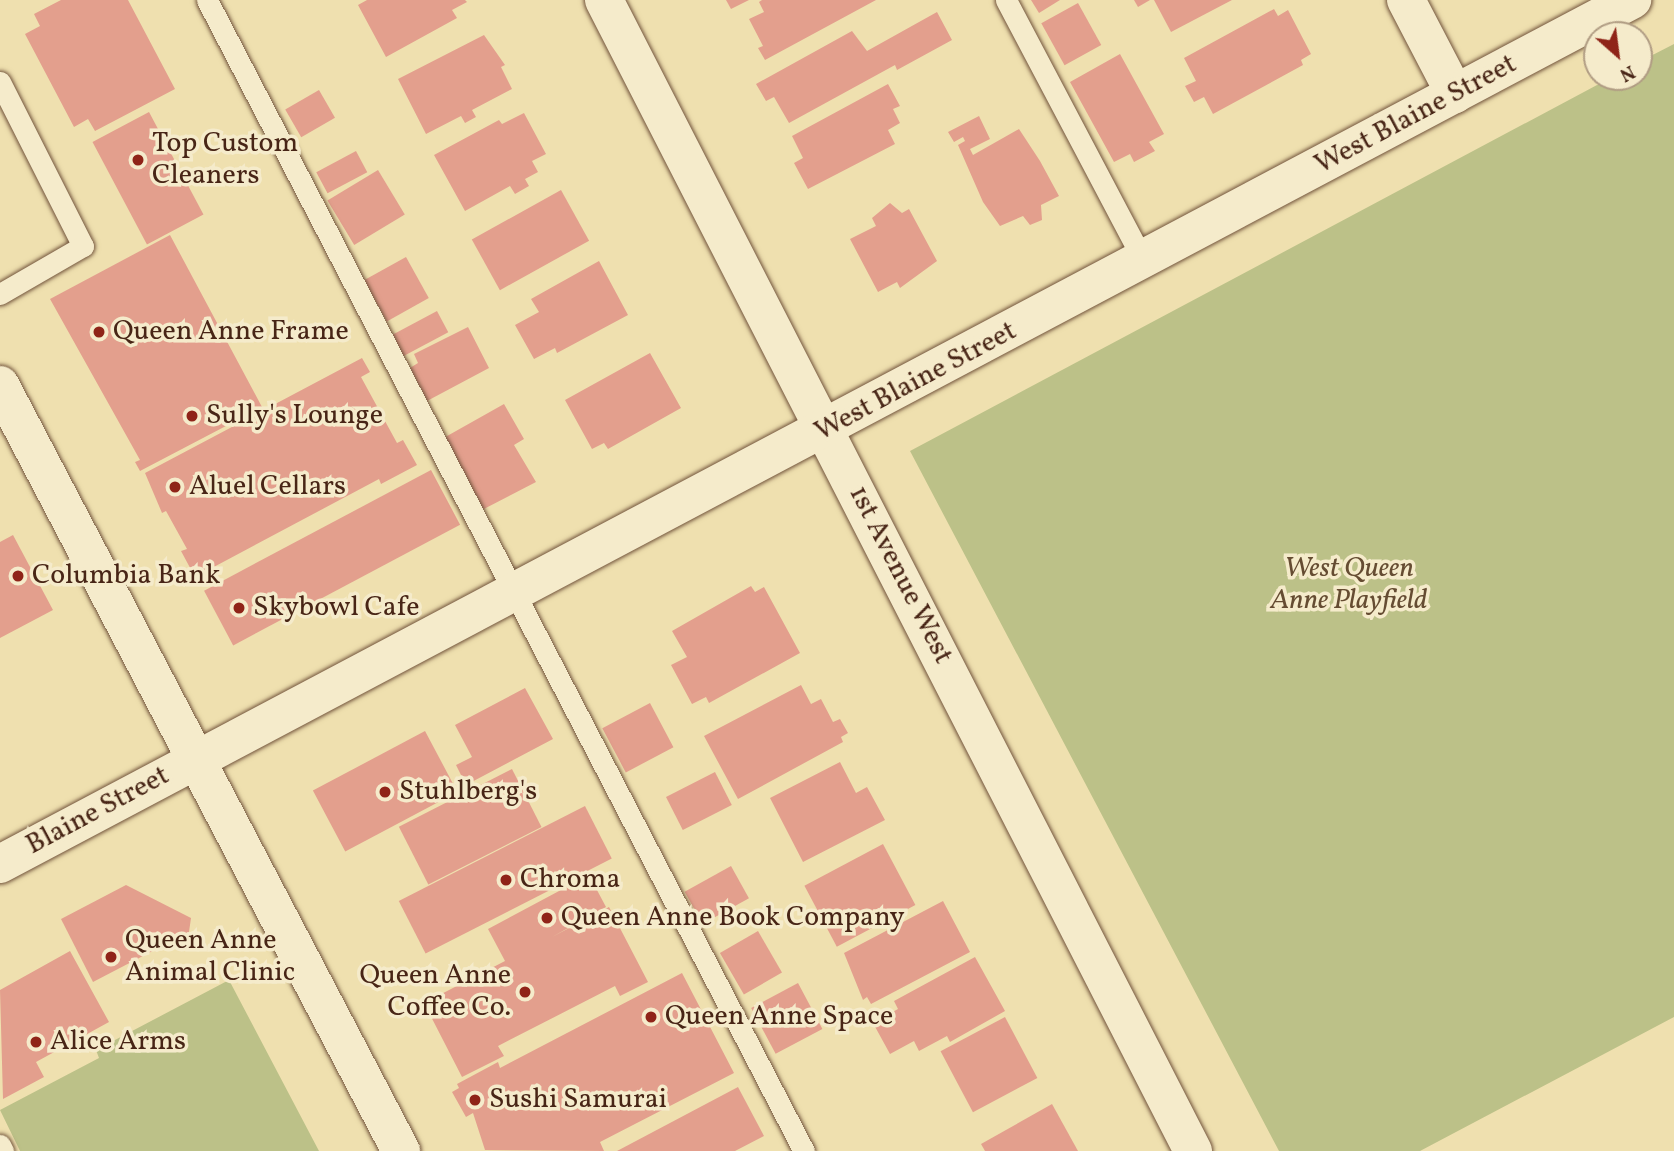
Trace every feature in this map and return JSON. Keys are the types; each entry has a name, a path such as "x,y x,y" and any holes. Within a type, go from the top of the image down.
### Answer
{"street":[{"name":"1st Avenue West","path":"604,0 826,429 1193,1151"},
{"path":"1406,0 1455,94"},
{"name":"West Blaine Street","path":"197,758 1144,262 1632,0"},
{"path":"0,385 401,1151"},
{"name":"Blaine Street","path":"0,864 197,758"}],"lane":[{"path":"207,0 804,1151"},
{"path":"1006,0 1144,262"},
{"path":"0,82 83,246 0,294"},
{"path":"0,1145 3,1151"}],"green space":[{"name":"West Queen Anne Playfield","path":"1674,44 1674,1017 1420,1151 1279,1151 910,451 1586,91 1653,91 1653,55"},
{"path":"229,980 319,1151 20,1151 0,1110 99,1058 96,1050"}],"building":[{"path":"61,0 128,0 175,89 95,131 88,119 74,127 25,34 40,26 34,14"},
{"path":"367,0 467,2 452,10 457,18 386,57 358,5"},
{"path":"726,0 749,0 731,9"},
{"path":"876,0 765,60 758,48 763,46 749,19 764,12 759,2"},
{"path":"1031,0 1060,0 1039,13"},
{"path":"1134,0 1150,0 1138,7"},
{"path":"1154,0 1232,0 1171,32"},
{"path":"1078,3 1101,45 1065,65 1041,23"},
{"path":"1274,9 1278,16 1288,10 1311,54 1301,60 1303,65 1213,114 1204,97 1194,102 1185,86 1196,81 1184,58"},
{"path":"937,12 952,40 897,70 895,65 789,123 774,97 766,101 756,84 852,31 867,51"},
{"path":"484,35 505,65 501,67 512,89 472,110 476,117 465,123 461,116 426,134 398,79"},
{"path":"1120,54 1164,134 1149,142 1155,151 1134,162 1130,154 1114,162 1070,82"},
{"path":"888,84 900,106 893,109 900,123 888,130 895,144 808,189 794,163 803,158 792,136"},
{"path":"319,90 335,118 301,137 285,110"},
{"name":"Top Custom Cleaners","path":"149,112 203,214 147,244 92,142"},
{"path":"524,113 546,154 532,161 538,172 525,179 529,186 515,194 510,186 465,211 434,155 499,120 502,124"},
{"path":"979,116 990,139 970,149 973,155 1019,129 1040,161 1059,196 1041,205 1042,220 1030,225 1023,216 1000,226 983,202 958,145 965,141 963,137 954,142 948,132"},
{"path":"356,151 367,172 328,193 316,172"},
{"path":"378,170 405,215 354,245 327,200"},
{"path":"561,190 589,241 500,290 472,239"},
{"path":"890,203 902,213 909,209 937,261 900,288 897,282 878,292 850,239 876,226 872,218"},
{"path":"170,235 262,407 140,471 135,462 140,460 50,299"},
{"path":"406,257 429,298 387,321 364,280"},
{"path":"599,261 628,315 557,353 555,348 534,359 515,325 539,312 531,299"},
{"path":"437,311 448,332 403,356 392,335"},
{"path":"468,327 489,368 427,401 410,368 418,363 414,354"},
{"path":"650,353 681,408 608,449 604,443 592,449 565,400"},
{"path":"362,358 370,372 361,377 397,443 403,440 417,465 381,484 379,479 195,577 181,551 187,549 166,511 162,513 145,473"},
{"path":"504,404 524,439 514,445 536,482 480,511 440,440"},
{"path":"431,470 460,525 233,645 204,591"},
{"name":"Columbia Bank","path":"13,535 53,610 0,638 0,542"},
{"path":"751,586 755,592 764,587 800,653 709,703 706,697 692,704 671,665 687,657 672,631"},
{"path":"801,685 811,704 821,699 833,722 840,719 848,733 841,737 843,742 738,799 704,736"},
{"path":"525,688 553,739 466,785 456,765 472,757 455,725"},
{"path":"650,703 673,747 626,772 602,728"},
{"name":"Stuhlberg's","path":"425,731 457,792 345,852 313,791"},
{"path":"840,762 856,793 867,787 885,820 803,862 770,798"},
{"path":"512,769 542,827 428,885 399,827"},
{"path":"715,772 732,805 683,830 666,797"},
{"name":"Chroma","path":"585,806 612,859 426,953 399,901"},
{"path":"883,844 915,905 837,947 804,886"},
{"path":"731,866 749,898 703,924 685,892"},
{"name":"Queen Anne Coffee Co.","path":"589,875 606,907 552,937 609,907 648,982 620,996 615,986 498,1046 504,1056 462,1077 424,1003 505,961 488,929"},
{"name":"Queen Anne Animal Clinic","path":"126,885 191,918 189,932 93,982 61,919"},
{"path":"943,901 970,952 871,1004 867,997 863,1000 844,953"},
{"path":"758,931 782,973 744,995 720,953"},
{"name":"Alice Arms","path":"70,951 109,1022 36,1062 44,1077 3,1099 0,990"},
{"path":"975,957 1005,1011 950,1042 947,1036 919,1051 914,1041 890,1054 873,1023 898,1009 894,1001"},
{"name":"Queen Anne Space","path":"682,973 734,1073 600,1142 604,1151 485,1150 473,1113 466,1117 452,1092 459,1088 457,1084 498,1062 500,1068"},
{"path":"798,983 822,1029 776,1054 751,1008"},
{"path":"1005,1017 1037,1078 973,1112 941,1051"},
{"path":"738,1087 764,1136 735,1151 617,1151"},
{"path":"1052,1104 1078,1151 985,1151 981,1144"}],"place":[{"name":"Top Custom Cleaners","path":"138,160"},
{"name":"Queen Anne Frame","path":"99,332"},
{"name":"Sully's Lounge","path":"192,416"},
{"name":"Aluel Cellars","path":"175,487"},
{"name":"Columbia Bank","path":"18,576"},
{"name":"Skybowl Cafe","path":"239,608"},
{"name":"Stuhlberg's","path":"385,792"},
{"name":"Chroma","path":"506,880"},
{"name":"Queen Anne Book Company","path":"547,918"},
{"name":"Queen Anne Animal Clinic","path":"111,957"},
{"name":"Queen Anne Coffee Co.","path":"525,992"},
{"name":"Queen Anne Space","path":"651,1017"},
{"name":"Alice Arms","path":"36,1042"},
{"name":"Sushi Samurai","path":"475,1100"}]}
